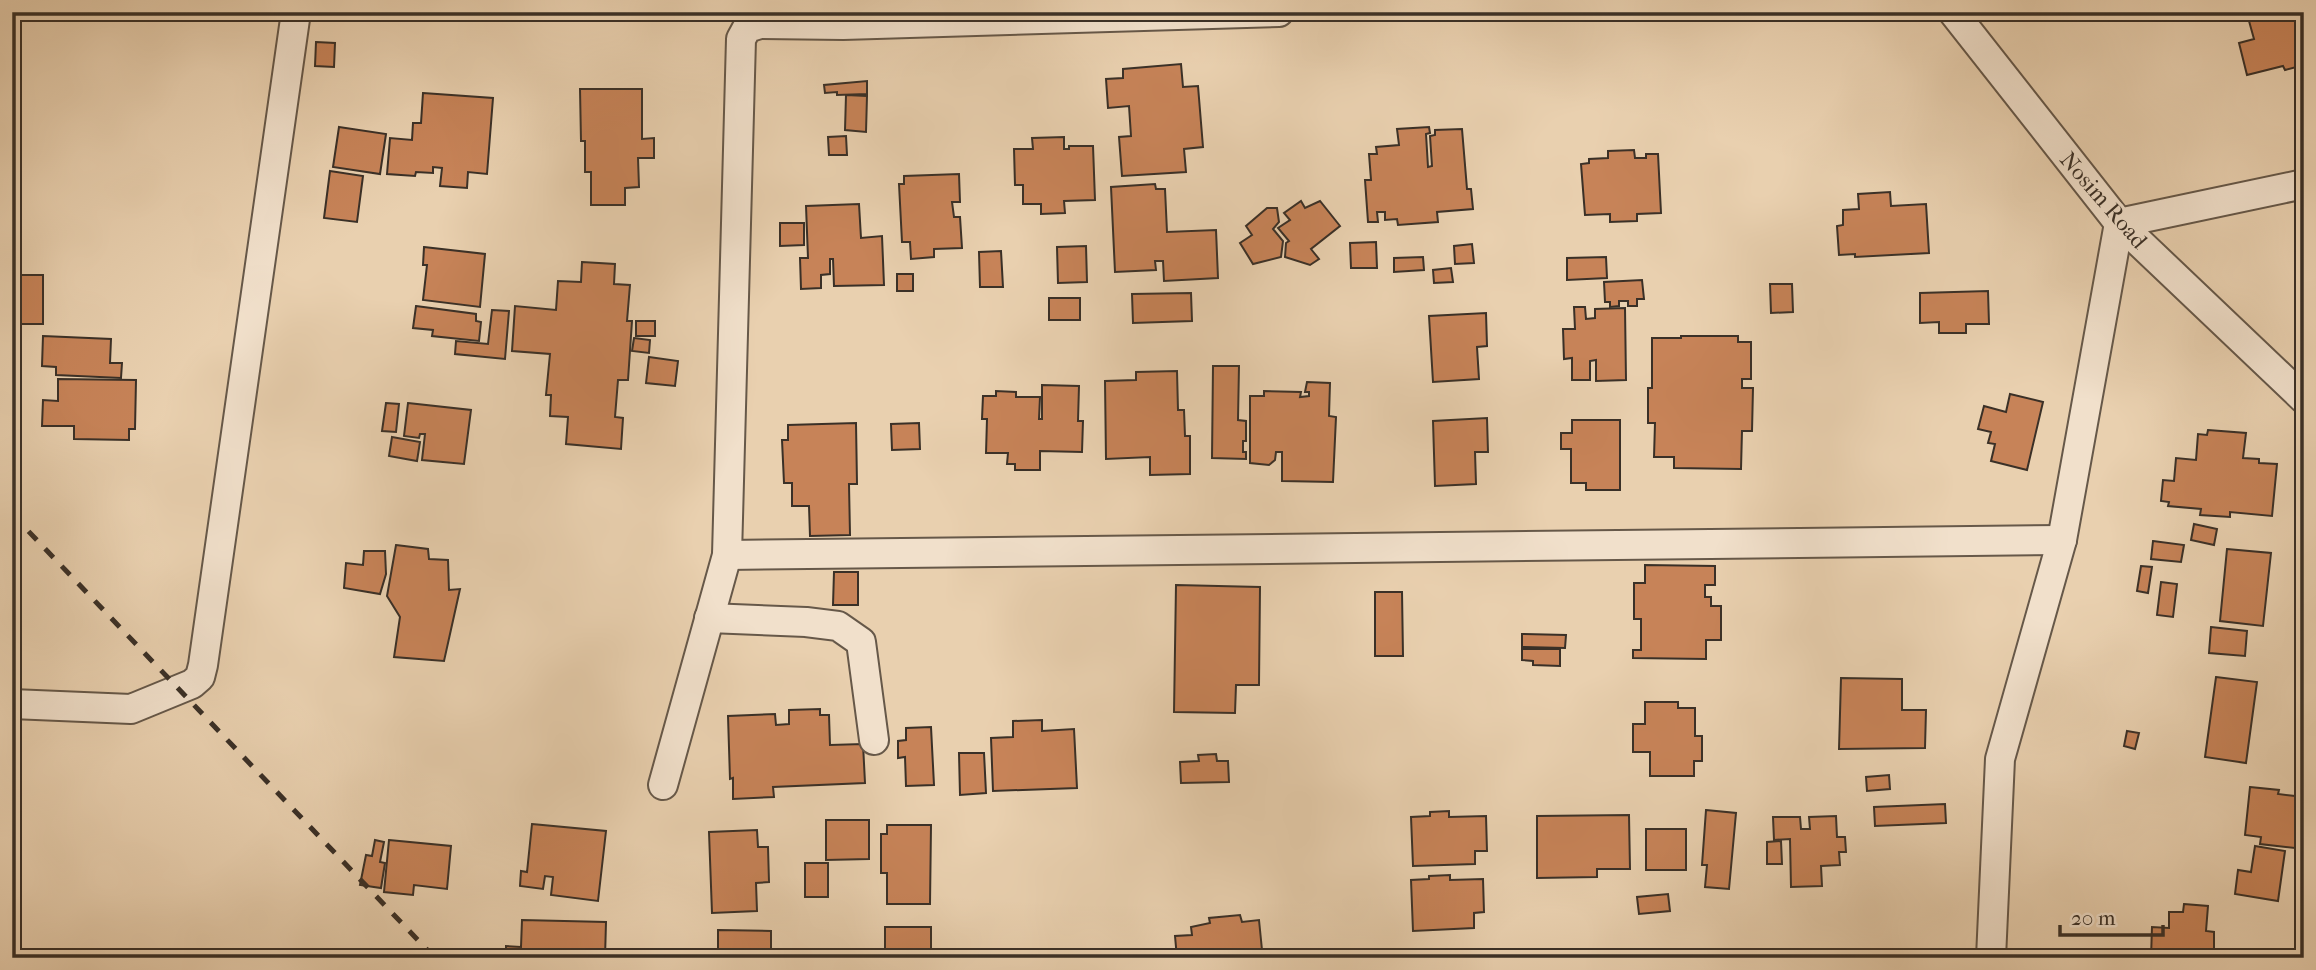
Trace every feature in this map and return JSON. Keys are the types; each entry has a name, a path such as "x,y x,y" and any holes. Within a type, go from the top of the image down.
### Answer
{"street":[{"path":"12,704 131,709 192,684 200,677 296,12"},
{"path":"663,785 727,555 741,39 747,28 760,24 844,19 1279,12"},
{"name":"Nosim Road","path":"1953,12 2119,223 2304,399"},
{"path":"1991,958 2000,760 2062,540 2119,223 2304,184"},
{"path":"727,555 2062,540"},
{"path":"709,618 838,626 861,642 874,740"}],"building":[{"path":"2261,12 2304,12 2304,65 2285,70 2283,66 2247,75 2239,43 2254,39 2249,21 2262,17"},
{"path":"316,42 335,43 334,67 315,66"},
{"path":"1181,64 1183,87 1198,86 1203,147 1184,149 1186,172 1122,176 1119,137 1131,136 1129,106 1108,108 1106,79 1123,78 1123,69"},
{"path":"867,81 867,94 825,93 824,85"},
{"path":"580,89 642,89 642,139 654,138 654,158 638,158 639,187 625,188 625,205 591,205 591,172 585,172 585,141 581,141"},
{"path":"423,93 493,98 487,174 468,172 467,188 440,186 442,168 433,167 433,173 416,172 415,176 387,174 390,138 412,140 413,123 421,123"},
{"path":"846,95 867,96 866,132 845,130"},
{"path":"339,127 386,134 380,174 333,167"},
{"path":"1429,127 1430,133 1426,134 1428,167 1432,166 1430,136 1435,135 1435,130 1462,129 1467,189 1471,189 1473,209 1437,212 1438,222 1398,225 1397,219 1385,220 1385,212 1377,212 1378,222 1368,222 1365,180 1371,180 1369,154 1377,154 1376,147 1399,145 1397,129"},
{"path":"846,136 847,155 829,155 828,137"},
{"path":"1064,137 1064,149 1069,149 1069,146 1093,146 1095,200 1064,201 1065,213 1041,214 1041,204 1023,204 1023,185 1015,185 1014,149 1033,149 1032,138"},
{"path":"1634,150 1635,158 1658,154 1661,213 1637,214 1637,221 1610,222 1610,214 1585,215 1581,164 1589,163 1589,159 1608,158 1608,151"},
{"path":"330,171 363,176 357,222 324,218"},
{"path":"959,174 960,202 952,202 954,217 960,217 962,248 934,249 934,257 911,259 910,242 902,242 899,184 904,184 904,176"},
{"path":"1155,184 1156,189 1165,189 1167,232 1216,230 1218,278 1164,281 1163,261 1155,261 1156,270 1115,272 1111,187"},
{"path":"1890,192 1891,206 1926,204 1929,253 1855,257 1855,254 1839,255 1837,226 1843,225 1843,210 1859,209 1858,194"},
{"path":"1301,201 1305,208 1320,201 1340,226 1311,249 1319,259 1310,265 1285,257 1286,243 1289,241 1278,228 1290,220 1284,213"},
{"path":"859,204 861,238 882,236 884,285 834,286 833,259 830,259 830,274 821,275 821,288 801,289 800,258 808,258 806,206"},
{"path":"1267,208 1277,208 1279,222 1273,229 1283,241 1281,257 1253,264 1240,243 1252,235 1246,226"},
{"path":"780,223 804,223 804,245 780,246"},
{"path":"1376,242 1377,268 1351,268 1350,243"},
{"path":"1472,244 1474,263 1455,264 1454,246"},
{"path":"1086,246 1087,282 1058,283 1057,247"},
{"path":"424,247 485,254 480,307 423,300 427,265 423,265"},
{"path":"1001,251 1003,287 980,287 979,252"},
{"path":"1423,257 1424,270 1394,272 1394,258"},
{"path":"1606,257 1607,278 1567,280 1567,258"},
{"path":"582,262 615,264 614,284 630,285 627,321 632,321 628,380 618,380 615,417 623,418 621,449 566,444 568,417 550,416 551,395 546,395 550,354 512,351 515,306 556,310 558,281 581,282"},
{"path":"1451,268 1453,282 1434,283 1433,270"},
{"path":"897,274 913,274 913,291 897,291"},
{"path":"21,275 43,275 43,324 21,324"},
{"path":"1642,280 1644,299 1637,299 1637,306 1628,306 1628,301 1619,301 1619,306 1610,307 1610,302 1605,302 1604,282"},
{"path":"1770,284 1792,284 1793,312 1771,313"},
{"path":"1988,291 1989,324 1966,324 1966,333 1939,333 1939,322 1920,323 1920,293"},
{"path":"1191,293 1192,321 1133,323 1132,294"},
{"path":"1049,298 1080,298 1080,320 1049,320"},
{"path":"416,306 476,314 476,321 481,322 479,341 432,336 433,330 413,328"},
{"path":"1574,307 1585,307 1586,319 1595,318 1595,309 1625,308 1626,380 1596,381 1596,360 1590,361 1590,380 1572,380 1572,358 1564,359 1563,329 1575,329"},
{"path":"492,310 509,311 505,359 455,354 456,341 488,344"},
{"path":"1486,313 1487,346 1477,347 1479,379 1433,382 1429,316"},
{"path":"636,321 655,321 655,336 636,336"},
{"path":"43,336 111,339 110,363 122,363 121,378 56,375 56,367 42,366"},
{"path":"1738,336 1738,342 1751,342 1751,379 1742,379 1742,388 1753,388 1752,431 1742,431 1741,469 1674,468 1674,457 1654,457 1655,423 1648,423 1648,388 1652,388 1652,338"},
{"path":"634,338 650,340 649,353 632,351"},
{"path":"649,357 678,361 675,386 646,383"},
{"path":"1213,366 1239,366 1238,420 1246,421 1243,452 1246,452 1246,459 1212,458"},
{"path":"1177,371 1178,410 1184,410 1185,436 1190,436 1190,474 1150,475 1150,457 1106,459 1105,381 1136,380 1136,372"},
{"path":"58,379 136,380 135,429 129,429 129,440 74,439 74,426 42,426 43,400 58,401"},
{"path":"1307,382 1330,383 1329,416 1336,417 1333,482 1282,481 1282,452 1276,452 1275,460 1269,465 1250,463 1250,396 1264,396 1264,391 1301,392 1300,397 1309,396 1309,392 1305,392"},
{"path":"1042,385 1079,386 1078,421 1083,421 1082,452 1040,451 1040,470 1015,470 1015,464 1007,464 1008,453 986,453 987,419 982,419 983,396 996,396 996,391 1016,392 1016,397 1040,397 1039,419 1042,419"},
{"path":"2010,394 2043,402 2027,470 1991,461 1995,444 1988,443 1991,432 1978,429 1984,406 2006,412"},
{"path":"386,403 399,404 396,432 382,431"},
{"path":"408,403 471,410 464,464 422,460 425,434 420,434 419,438 404,436"},
{"path":"1487,418 1488,452 1475,452 1476,484 1435,486 1433,421"},
{"path":"1572,420 1620,420 1620,490 1586,490 1586,483 1571,483 1571,449 1561,449 1561,433 1572,433"},
{"path":"856,423 857,484 849,484 850,535 810,536 809,506 792,506 792,483 784,483 782,440 788,440 788,425"},
{"path":"919,423 920,449 892,450 891,424"},
{"path":"2208,430 2246,433 2243,458 2259,459 2259,463 2277,464 2272,516 2230,512 2230,517 2200,515 2201,509 2168,506 2169,502 2161,501 2163,480 2174,481 2176,458 2196,460 2198,434 2207,435"},
{"path":"392,437 420,442 417,461 389,456"},
{"path":"2194,524 2217,529 2214,545 2191,540"},
{"path":"2153,541 2184,545 2181,562 2151,559"},
{"path":"396,545 428,549 429,559 448,560 449,590 460,589 444,661 394,657 400,617 387,596"},
{"path":"2227,549 2271,553 2263,626 2220,621"},
{"path":"364,551 385,551 386,574 380,594 344,588 346,563 363,565"},
{"path":"1645,565 1715,566 1715,585 1705,585 1705,597 1711,597 1711,606 1721,606 1721,640 1706,640 1706,659 1633,658 1633,650 1641,650 1641,619 1634,619 1634,583 1645,583"},
{"path":"2141,566 2152,567 2148,593 2137,591"},
{"path":"834,572 858,572 858,605 833,605"},
{"path":"2161,582 2177,584 2173,617 2157,615"},
{"path":"1176,585 1260,587 1259,685 1236,685 1235,713 1174,712"},
{"path":"1375,592 1402,592 1403,656 1375,656"},
{"path":"2211,627 2247,631 2245,656 2209,653"},
{"path":"1522,634 1566,635 1565,648 1522,647"},
{"path":"1522,649 1560,649 1560,666 1533,665 1533,661 1522,660"},
{"path":"2216,677 2257,682 2246,763 2205,757"},
{"path":"1841,678 1902,679 1902,710 1926,710 1925,748 1839,749"},
{"path":"1645,702 1678,702 1678,708 1695,708 1695,736 1702,736 1702,761 1694,761 1694,776 1650,776 1650,752 1633,752 1633,724 1645,724"},
{"path":"820,709 820,715 829,715 830,745 863,744 865,783 773,787 774,797 733,799 728,716 775,714 776,725 789,724 789,710"},
{"path":"1042,720 1042,731 1074,729 1077,788 993,791 991,738 1013,737 1013,721"},
{"path":"931,727 934,785 906,786 905,757 898,758 898,741 906,740 906,728"},
{"path":"2127,731 2139,733 2135,749 2124,746"},
{"path":"959,753 984,753 986,793 960,795"},
{"path":"1216,754 1217,761 1228,761 1229,782 1181,783 1180,762 1199,761 1198,755"},
{"path":"1889,775 1890,789 1867,791 1866,777"},
{"path":"2250,787 2279,790 2278,794 2304,797 2304,849 2260,844 2261,837 2245,835"},
{"path":"1945,804 1946,823 1875,826 1874,807"},
{"path":"1706,810 1736,813 1729,889 1705,887 1707,865 1702,865"},
{"path":"1449,811 1449,817 1486,816 1487,851 1475,851 1475,864 1413,866 1411,817"},
{"path":"1629,815 1630,869 1597,869 1597,877 1537,878 1537,816"},
{"path":"1836,816 1837,837 1845,837 1846,852 1839,852 1840,865 1821,866 1822,886 1791,887 1790,839 1774,840 1773,817 1800,817 1801,829 1810,829 1809,817"},
{"path":"826,820 869,820 869,859 826,860"},
{"path":"532,824 606,831 598,901 551,895 553,877 545,876 543,889 520,886 521,871 527,872"},
{"path":"887,825 931,825 930,904 887,904 887,873 881,873 881,834 887,834"},
{"path":"1646,829 1686,829 1686,870 1646,870"},
{"path":"757,830 758,847 768,847 769,882 756,883 757,911 712,913 709,832"},
{"path":"375,840 384,842 380,862 385,863 381,888 360,885 366,855 372,856"},
{"path":"389,840 451,846 447,889 414,885 413,895 384,892"},
{"path":"1781,841 1782,864 1767,864 1767,842"},
{"path":"2255,846 2285,851 2278,901 2235,894 2238,870 2251,872"},
{"path":"805,863 828,863 828,897 805,897"},
{"path":"1450,875 1450,880 1483,879 1484,912 1474,913 1474,928 1413,931 1411,880"},
{"path":"1668,894 1670,911 1639,914 1637,897"},
{"path":"2184,904 2208,906 2206,931 2214,932 2214,951 2221,951 2220,958 2151,958 2152,927 2169,928 2169,912 2183,912"},
{"path":"1240,915 1242,922 1259,920 1262,950 1252,951 1253,958 1177,958 1175,936 1192,935 1191,927 1210,923 1209,918"},
{"path":"522,920 606,922 605,958 506,958 506,946 521,947"},
{"path":"885,927 931,927 931,958 872,958 872,951 885,951"},
{"path":"718,930 771,931 771,958 718,958"}],"railway":[{"path":"12,514 435,958"}]}
